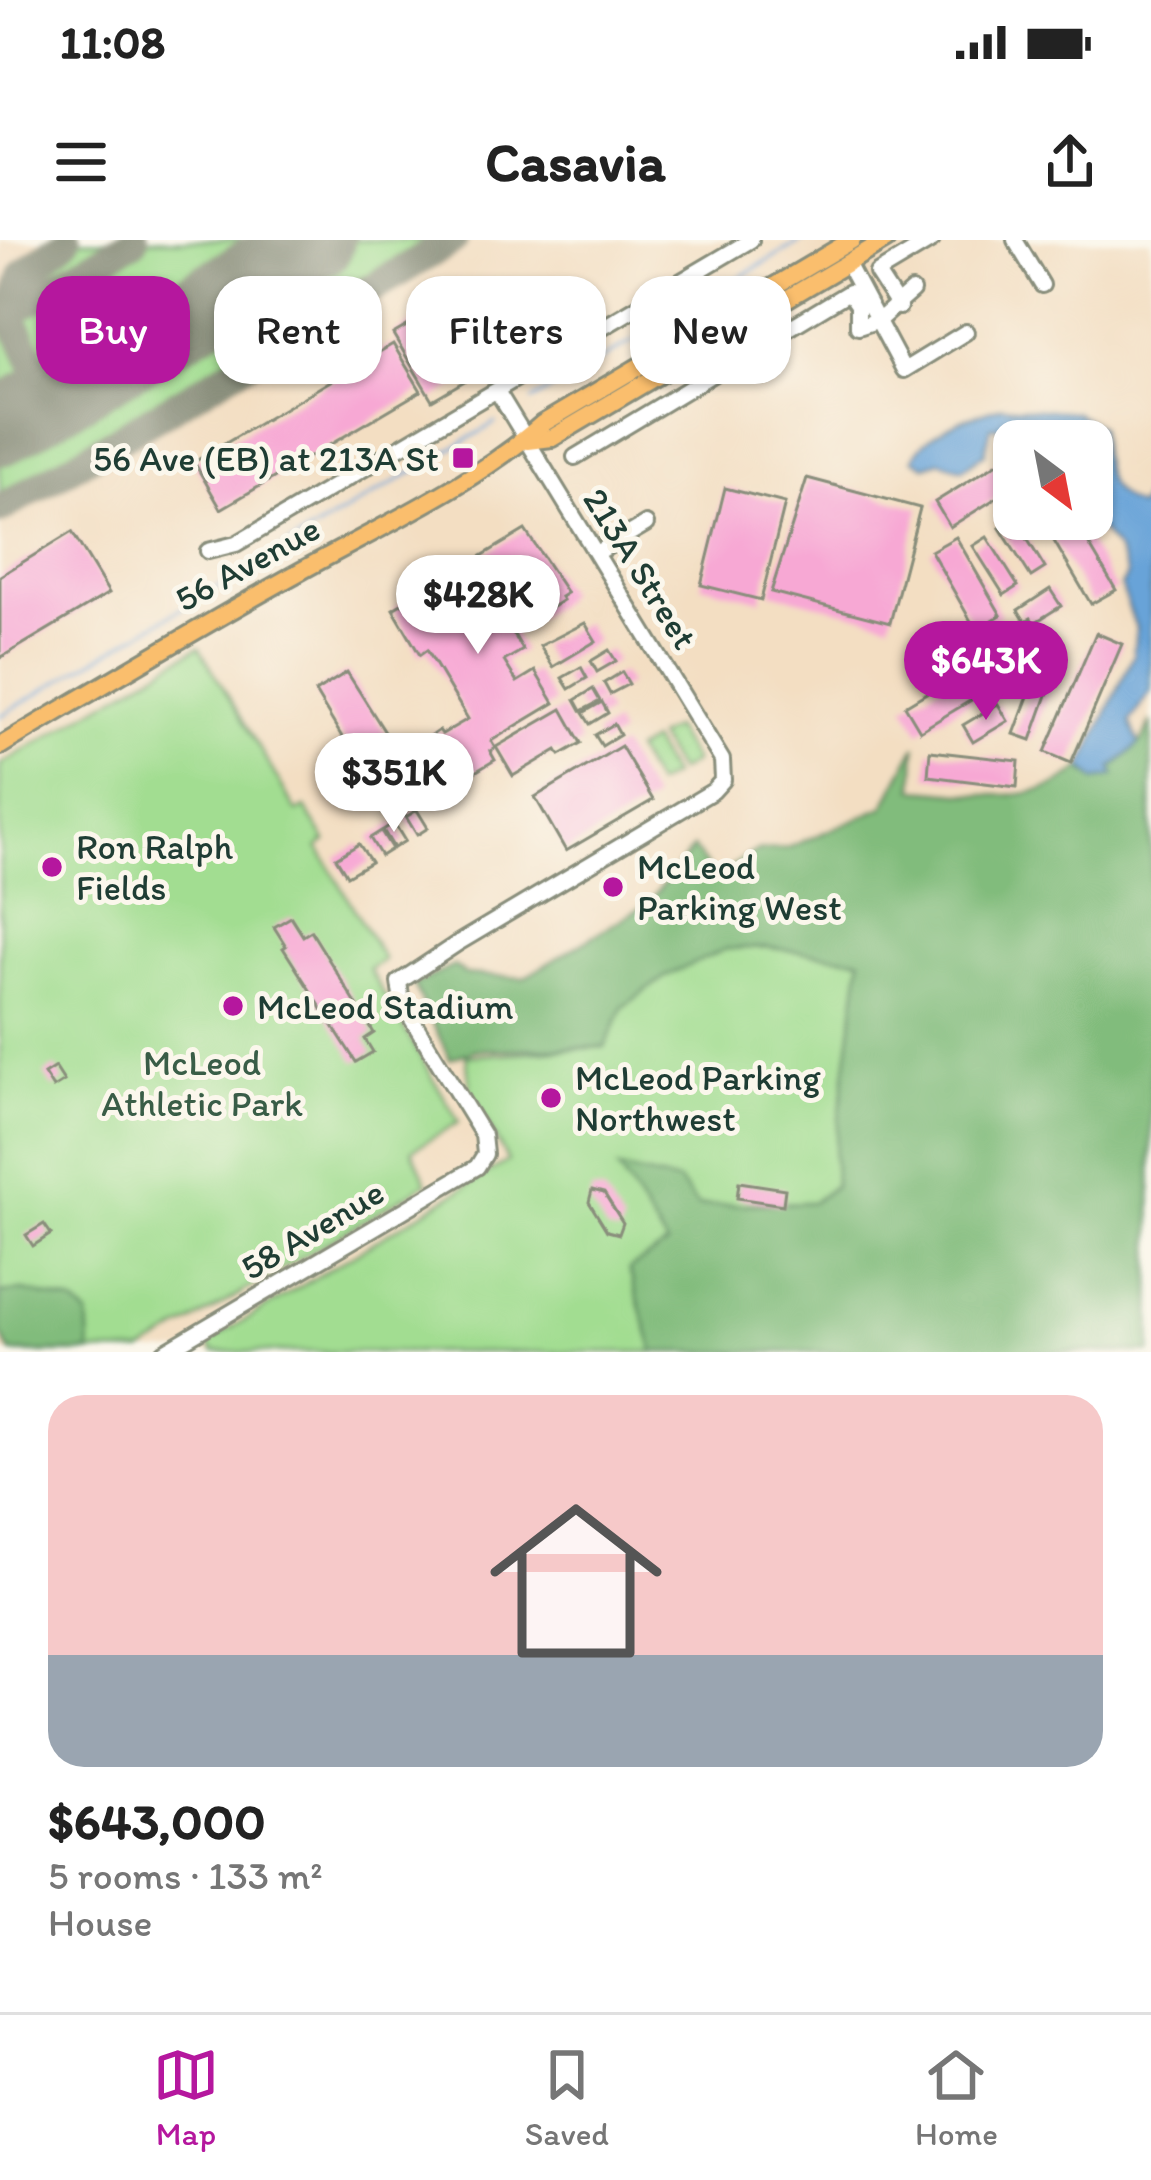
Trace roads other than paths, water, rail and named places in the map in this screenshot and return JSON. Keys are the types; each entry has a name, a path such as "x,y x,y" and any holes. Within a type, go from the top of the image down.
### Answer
{"main road":[{"name":"56 Avenue","path":"527,441 553,438 886,240"},
{"name":"56 Avenue","path":"0,746 527,441 542,424 849,242"},
{"path":"847,263 849,242"}],"street":[{"path":"208,551 236,544 751,240"},
{"path":"898,307 877,273 932,240"},
{"path":"1015,240 1042,285"},
{"path":"847,263 904,370 966,332"},
{"path":"575,457 849,292 858,305 858,326 879,320 912,292"},
{"name":"213A Street","path":"485,1154 483,1135 398,996 404,976 694,803 723,780 722,760 497,391"},
{"path":"597,553 646,524"},
{"name":"58 Avenue","path":"164,1352 476,1167 485,1154"}],"water":[{"path":"1002,406 1075,412 1088,420 993,420 985,453 962,469 940,461 925,466 913,459 928,440 964,419"},
{"path":"1151,478 1151,691 1130,722 1139,744 1112,768 1115,775 1096,780 1082,767 1133,656 1136,628 1121,586 1127,575 1108,540 1113,540 1113,489 1139,507"}],"waterway":[{"path":"532,401 803,240"},
{"path":"0,716 495,423"}],"place":[{"name":"56 Ave (EB) at 213A St","path":"463,458"},
{"name":"Ron Ralph Fields","path":"52,867"},
{"name":"McLeod Parking West","path":"613,887"},
{"name":"McLeod Stadium","path":"233,1006"},
{"name":"McLeod Parking Northwest","path":"551,1098"}],"park label":[{"name":"McLeod Athletic Park","path":"202,1082"}]}
